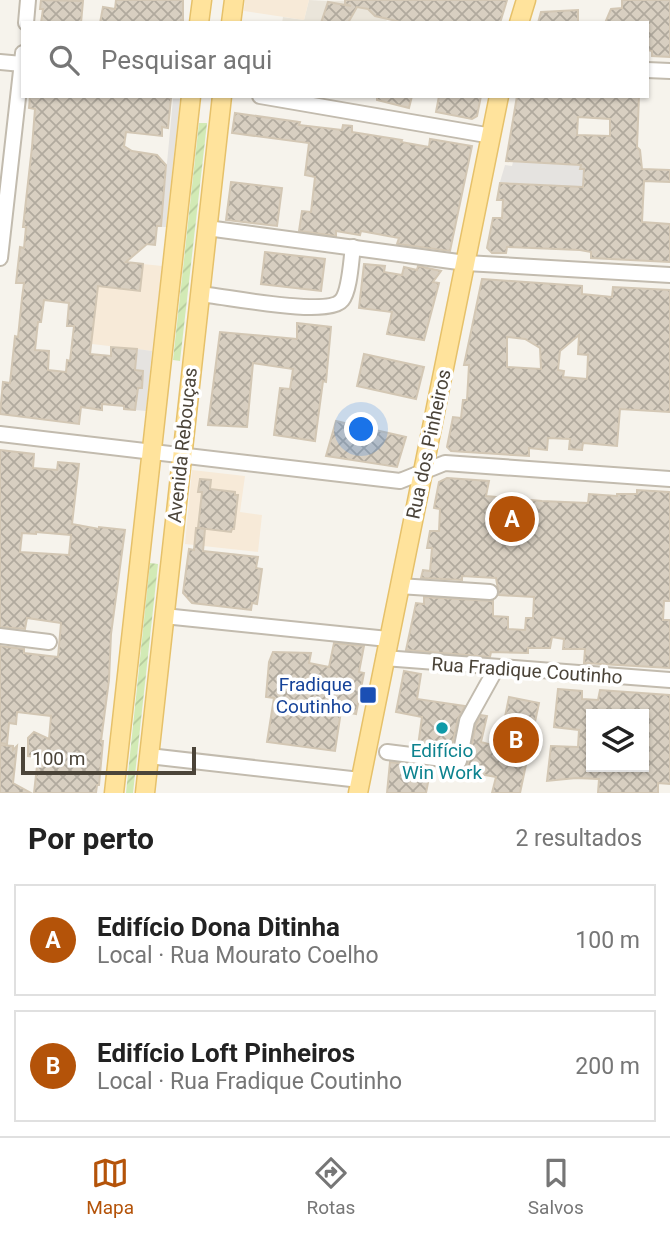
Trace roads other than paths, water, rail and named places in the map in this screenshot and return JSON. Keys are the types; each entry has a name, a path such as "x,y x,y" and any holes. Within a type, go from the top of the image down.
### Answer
{"main road":[{"path":"199,21 202,0"},
{"path":"231,21 234,0"},
{"path":"520,21 526,0"},
{"name":"Avenida Rebouças","path":"114,793 191,98"},
{"name":"Avenida Rebouças","path":"145,793 222,98"},
{"name":"Rua dos Pinheiros","path":"359,787 499,98"}],"street":[{"path":"26,21 28,0"},
{"path":"0,62 21,58"},
{"path":"0,258 2,218 21,66"},
{"path":"649,70 670,71"},
{"path":"272,98 492,136"},
{"path":"206,228 466,263 670,275"},
{"path":"199,294 311,309 336,305 346,291 353,247"},
{"path":"0,433 400,481 445,463 670,478"},
{"path":"398,586 490,592"},
{"path":"164,616 388,639"},
{"path":"0,636 49,642"},
{"name":"Rua Fradique Coutinho","path":"384,658 670,680"},
{"path":"387,752 460,761 467,721 498,667"},
{"path":"149,756 359,787"}],"place":[{"name":"Edifício Dona Ditinha","path":"512,519"},
{"name":"Fradique Coutinho","path":"368,695"},
{"name":"Edifício Win Work","path":"442,728"},
{"name":"Edifício Loft Pinheiros","path":"516,740"}]}
